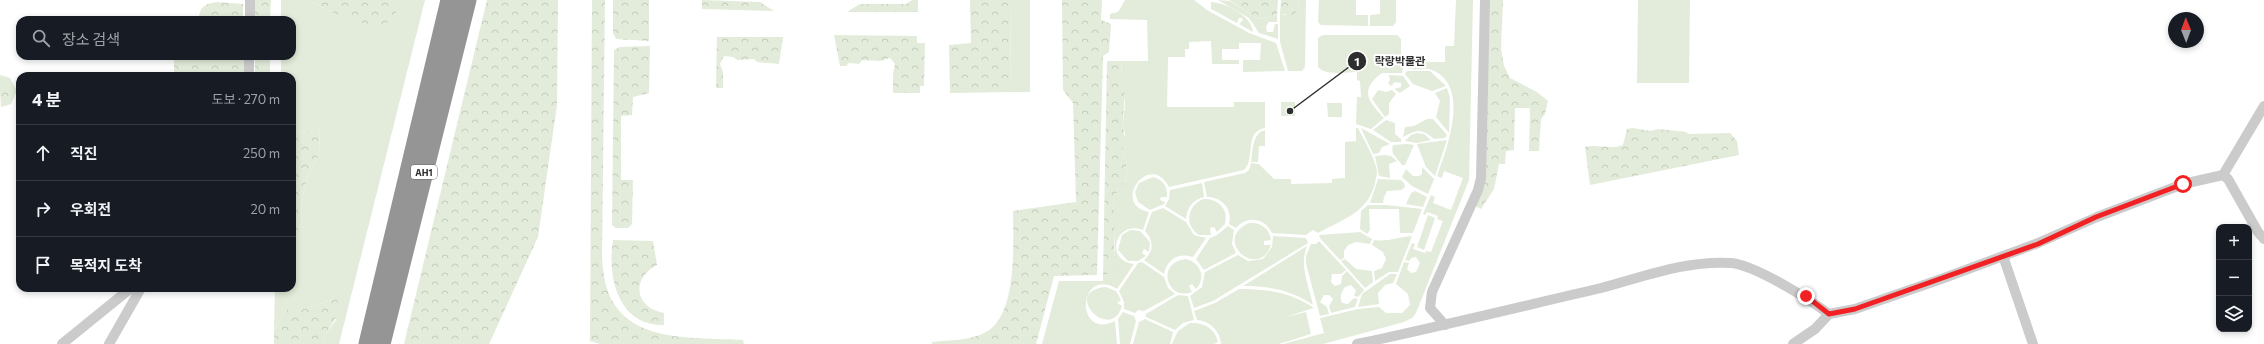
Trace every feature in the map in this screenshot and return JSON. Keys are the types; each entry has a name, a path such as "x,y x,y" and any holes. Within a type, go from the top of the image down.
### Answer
{"highway":[{"name":"AH1","path":"368,344 450,0"},
{"name":"AH1","path":"381,344 467,0"}],"street":[{"path":"250,0 250,16"},
{"path":"1445,325 1430,308 1432,292 1481,178 1485,0"},
{"path":"249,60 249,72"},
{"path":"1793,344 1815,329 1829,314 1855,309 2038,244 2096,217 2183,184 2223,175 2264,106"},
{"path":"2223,175 2228,179 2258,232 2264,239"},
{"path":"2004,256 2033,344"},
{"path":"1357,344 1605,287 1671,268 1711,263 1743,266 1806,296 1829,314"},
{"path":"62,344 127,292"},
{"path":"109,344 139,292"}],"green space":[{"path":"255,0 271,0 270,16 255,16"},
{"path":"281,0 309,0 331,12 401,3 398,0 425,0 339,344 323,344 327,332 336,320 336,299 300,310 286,310 274,330 275,292 296,292 296,234 301,223 302,201 307,178 319,155 320,129 296,133 296,72 281,72 281,60 296,60 296,16 281,16"},
{"path":"309,0 398,0 401,3 392,20 377,28 331,12"},
{"path":"487,0 558,0 557,105 538,237 489,344 404,344"},
{"path":"592,0 605,0 602,258 603,271 609,294 619,310 632,322 648,330 666,335 705,339 743,340 744,344 600,344 590,341"},
{"path":"613,0 649,0 649,41 616,39 613,33"},
{"path":"702,0 760,2 774,11 702,9"},
{"path":"912,0 918,0 918,12 847,12 860,4 906,4"},
{"path":"970,0 1010,0 1011,92 950,93 949,45 971,43"},
{"path":"1010,0 1030,0 1030,92 1011,92"},
{"path":"1062,0 1102,0 1101,20 1111,24 1109,52 1103,56 1097,275 1054,276 1036,344 932,344 932,342 960,340 980,335 996,323 1004,310 1012,277 1013,211 1076,202 1073,103 1063,90"},
{"path":"1125,0 1194,0 1207,10 1249,33 1276,43 1285,71 1243,72 1243,60 1260,60 1261,43 1239,43 1239,49 1222,49 1222,60 1239,60 1239,64 1212,64 1211,41 1189,42 1189,49 1185,49 1185,57 1168,57 1167,107 1234,107 1234,102 1265,102 1265,128 1258,131 1254,135 1249,159 1244,170 1169,187 1161,177 1152,174 1144,177 1137,183 1133,191 1133,200 1138,207 1149,212 1143,230 1133,228 1126,230 1120,235 1116,249 1119,256 1125,261 1134,264 1117,289 1104,284 1094,287 1088,294 1086,304 1087,313 1093,321 1102,324 1115,321 1117,344 1042,344 1059,281 1103,281 1103,278 1110,268 1114,258 1114,201 1117,191 1127,179 1126,160 1122,150 1125,134 1123,125 1125,103 1121,77 1122,61 1148,61 1147,20 1110,19 1110,14 1118,12"},
{"path":"1218,0 1230,1 1258,19 1277,15 1277,22 1269,22 1266,26 1267,32 1273,32 1275,24 1278,24 1278,39 1259,33 1249,18"},
{"path":"1229,0 1278,0 1277,15 1258,19"},
{"path":"1281,0 1299,0 1298,11 1292,15 1280,14"},
{"path":"1299,0 1306,0 1305,67 1302,71 1288,71 1280,42 1280,14 1285,15 1298,11"},
{"path":"1319,0 1356,0 1356,15 1368,15 1368,26 1321,25 1318,22"},
{"path":"1380,0 1396,0 1396,22 1393,26 1370,26 1370,15 1380,14"},
{"path":"1456,0 1473,0 1469,180 1416,313 1412,318 1404,322 1323,344 1283,344 1324,333 1320,318 1358,309 1379,307 1386,313 1402,313 1410,305 1408,294 1396,284 1404,262 1409,263 1407,269 1411,273 1416,272 1420,263 1416,257 1411,258 1409,261 1405,260 1412,243 1415,244 1413,249 1425,253 1426,251 1431,252 1443,221 1437,219 1438,216 1427,212 1425,215 1423,214 1431,195 1435,197 1433,203 1451,210 1463,178 1444,171 1442,178 1437,176 1446,150 1453,118 1451,89 1444,78 1432,70 1408,68 1408,62 1445,62 1445,46 1454,46"},
{"path":"1488,0 1503,0 1501,48 1504,66 1510,78 1537,92 1548,101 1545,114 1541,119 1539,151 1529,151 1530,108 1515,108 1514,150 1506,151 1505,164 1499,164 1494,189 1481,209 1473,205 1484,177"},
{"path":"1638,0 1690,0 1689,83 1637,83"},
{"path":"217,2 243,4 243,16 199,16 201,9 209,4"},
{"path":"1211,2 1223,4 1243,15 1251,26 1253,32 1239,24 1243,20 1242,18 1239,18 1237,23 1211,9"},
{"path":"834,35 917,36 917,43 925,43 924,86 920,86 920,93 893,93 893,74 895,64 890,58 880,61 862,60 859,64 849,63 846,66 840,66"},
{"path":"1323,35 1397,35 1401,39 1401,62 1404,62 1402,73 1382,73 1370,85 1368,90 1370,101 1384,118 1371,129 1356,124 1357,97 1361,97 1360,81 1357,80 1357,72 1331,73 1321,70 1318,67 1318,38"},
{"path":"717,37 783,37 779,64 757,62 754,59 737,60 733,57 724,56 720,64 723,72 723,88 716,88"},
{"path":"650,46 649,93 633,97 632,115 621,116 621,180 633,180 632,224 628,228 616,228 612,225 614,50 620,47"},
{"path":"174,60 244,60 244,72 174,72"},
{"path":"255,60 270,60 270,72 255,72"},
{"path":"1107,61 1122,61 1121,77 1125,83 1123,125 1125,142 1122,150 1126,160 1127,179 1117,191 1113,207 1115,216 1114,259 1111,270 1103,278"},
{"path":"1407,71 1430,71 1446,86 1432,91 1413,84 1405,74"},
{"path":"0,75 10,78 16,91 0,91"},
{"path":"1389,75 1403,76 1410,86 1400,93 1394,89 1401,87 1401,83 1395,82 1391,86 1388,83 1390,80"},
{"path":"1447,88 1450,98 1449,133 1436,117 1440,101 1435,93"},
{"path":"1378,90 1386,92 1392,90 1396,94 1389,103 1389,114 1385,117 1372,99"},
{"path":"0,91 16,91 11,104 1,107"},
{"path":"1281,102 1295,102 1295,116 1281,116"},
{"path":"1327,103 1342,103 1342,117 1328,117"},
{"path":"1427,119 1433,119 1447,135 1445,138 1434,139 1430,135 1419,131 1403,137 1405,127 1414,126"},
{"path":"1386,120 1395,123 1395,134 1401,139 1401,142 1391,142 1373,130"},
{"path":"1356,128 1358,128 1372,154 1376,165 1377,173 1374,187 1365,204 1358,210 1318,233 1313,230 1306,235 1272,233 1265,224 1256,220 1245,221 1236,228 1229,224 1229,213 1225,204 1217,199 1207,197 1204,182 1245,173 1249,170 1251,163 1259,164 1274,179 1291,179 1291,184 1332,183 1332,179 1345,178 1345,142 1356,141"},
{"path":"1361,128 1390,144 1382,147 1379,153 1373,154"},
{"path":"1633,128 1650,131 1658,129 1686,132 1688,134 1730,133 1737,141 1739,155 1590,185 1585,147 1613,147 1623,145 1627,129"},
{"path":"320,129 319,155 307,178 302,201 301,223 296,234 296,133"},
{"path":"1265,130 1265,146 1259,146 1258,162 1251,162 1255,139"},
{"path":"1417,133 1424,134 1431,140 1417,143 1405,141 1411,135"},
{"path":"1447,140 1435,176 1426,167 1417,144"},
{"path":"1393,145 1414,145 1405,165 1402,165 1393,154 1392,148"},
{"path":"1375,156 1391,156 1397,161 1389,164 1390,178 1379,176"},
{"path":"1422,167 1434,179 1428,194 1412,186 1402,177 1406,169 1413,176 1419,176 1422,174"},
{"path":"1153,177 1160,180 1164,184 1167,190 1167,197 1161,197 1160,200 1165,202 1164,204 1150,210 1138,202 1135,192 1139,183"},
{"path":"1378,179 1401,180 1405,187 1401,190 1387,191 1383,203 1370,203"},
{"path":"1202,183 1204,197 1191,205 1186,219 1165,206 1169,199 1170,190"},
{"path":"1415,191 1427,197 1423,207 1406,204 1411,193"},
{"path":"1203,199 1213,200 1224,209 1226,219 1225,224 1217,232 1214,227 1210,228 1211,235 1199,235 1194,231 1189,221 1189,216 1194,206"},
{"path":"1368,205 1386,205 1422,209 1413,233 1400,233 1399,209 1369,209 1370,230 1367,234 1360,229 1361,211"},
{"path":"1163,208 1186,222 1194,235 1206,238 1193,257 1183,255 1174,258 1168,264 1164,274 1144,260 1150,253 1152,246 1150,238 1145,231 1152,212"},
{"path":"1428,215 1435,218 1424,250 1417,247"},
{"path":"1249,223 1264,227 1269,232 1271,240 1264,241 1264,245 1271,245 1265,255 1257,259 1249,258 1241,254 1236,247 1235,239 1239,230"},
{"path":"1228,226 1234,230 1232,244 1236,253 1204,270 1196,259 1210,238 1217,235"},
{"path":"1130,230 1140,231 1150,242 1149,252 1144,249 1142,253 1146,256 1138,261 1128,261 1118,250 1122,235"},
{"path":"1360,232 1372,239 1370,244 1356,242 1348,245 1344,251 1344,258 1340,260 1319,235"},
{"path":"1273,236 1306,238 1308,243 1213,301 1194,308 1190,296 1202,287 1205,272 1238,255 1248,261 1263,259 1272,247"},
{"path":"1412,236 1398,272 1389,272 1375,281 1374,271 1382,268 1386,259 1383,252 1372,245 1374,240 1388,240"},
{"path":"613,240 653,241 657,265 643,277 640,285 640,292 642,299 647,305 654,310 664,313 664,325 648,323 636,317 626,308 619,297 614,283 612,269"},
{"path":"1319,241 1346,270 1341,274 1332,274 1331,282 1335,286 1341,284 1342,276 1347,271 1364,290 1358,297 1354,296 1356,290 1351,285 1345,287 1343,290 1341,296 1342,303 1348,304 1354,298 1358,299 1355,307 1331,313 1329,306 1333,299 1329,295 1324,295 1320,302 1327,307 1329,314 1320,316 1306,264 1306,256 1311,244 1316,244"},
{"path":"1307,246 1304,268 1313,305 1288,292 1271,288 1243,286"},
{"path":"1186,259 1195,263 1198,267 1201,280 1196,289 1192,284 1189,286 1192,292 1183,294 1171,287 1168,280 1168,273 1170,267 1176,262"},
{"path":"1345,259 1356,269 1372,271 1373,282 1365,288 1341,261"},
{"path":"1142,262 1164,277 1168,288 1175,294 1144,311 1138,310 1135,313 1124,309 1124,302 1119,291 1138,263"},
{"path":"1390,274 1397,274 1393,283 1385,285 1378,293 1379,304 1358,307 1362,294"},
{"path":"1106,287 1116,291 1121,300 1117,303 1122,306 1116,316 1108,320 1100,318 1088,305 1088,297 1093,291"},
{"path":"1239,289 1278,292 1296,298 1314,308 1285,317 1306,312 1311,334 1279,344 1221,344 1219,335 1214,328 1206,322 1197,320 1194,311 1215,303"},
{"path":"1178,295 1188,296 1194,320 1183,323 1175,330 1146,317 1146,314"},
{"path":"336,299 342,308 327,332 323,344 274,344 274,330 286,310 300,310"},
{"path":"1123,312 1134,316 1136,321 1130,344 1120,344 1118,319"},
{"path":"1145,319 1173,332 1170,344 1133,344 1139,322"},
{"path":"1190,323 1208,327 1214,333 1218,342 1214,344 1172,344 1178,331"}],"place":[{"name":"락랑박물관","path":"1290,111"}],"route":[{"path":"1806,296 1829,314 1855,309 2038,244 2096,217 2183,184"}]}
